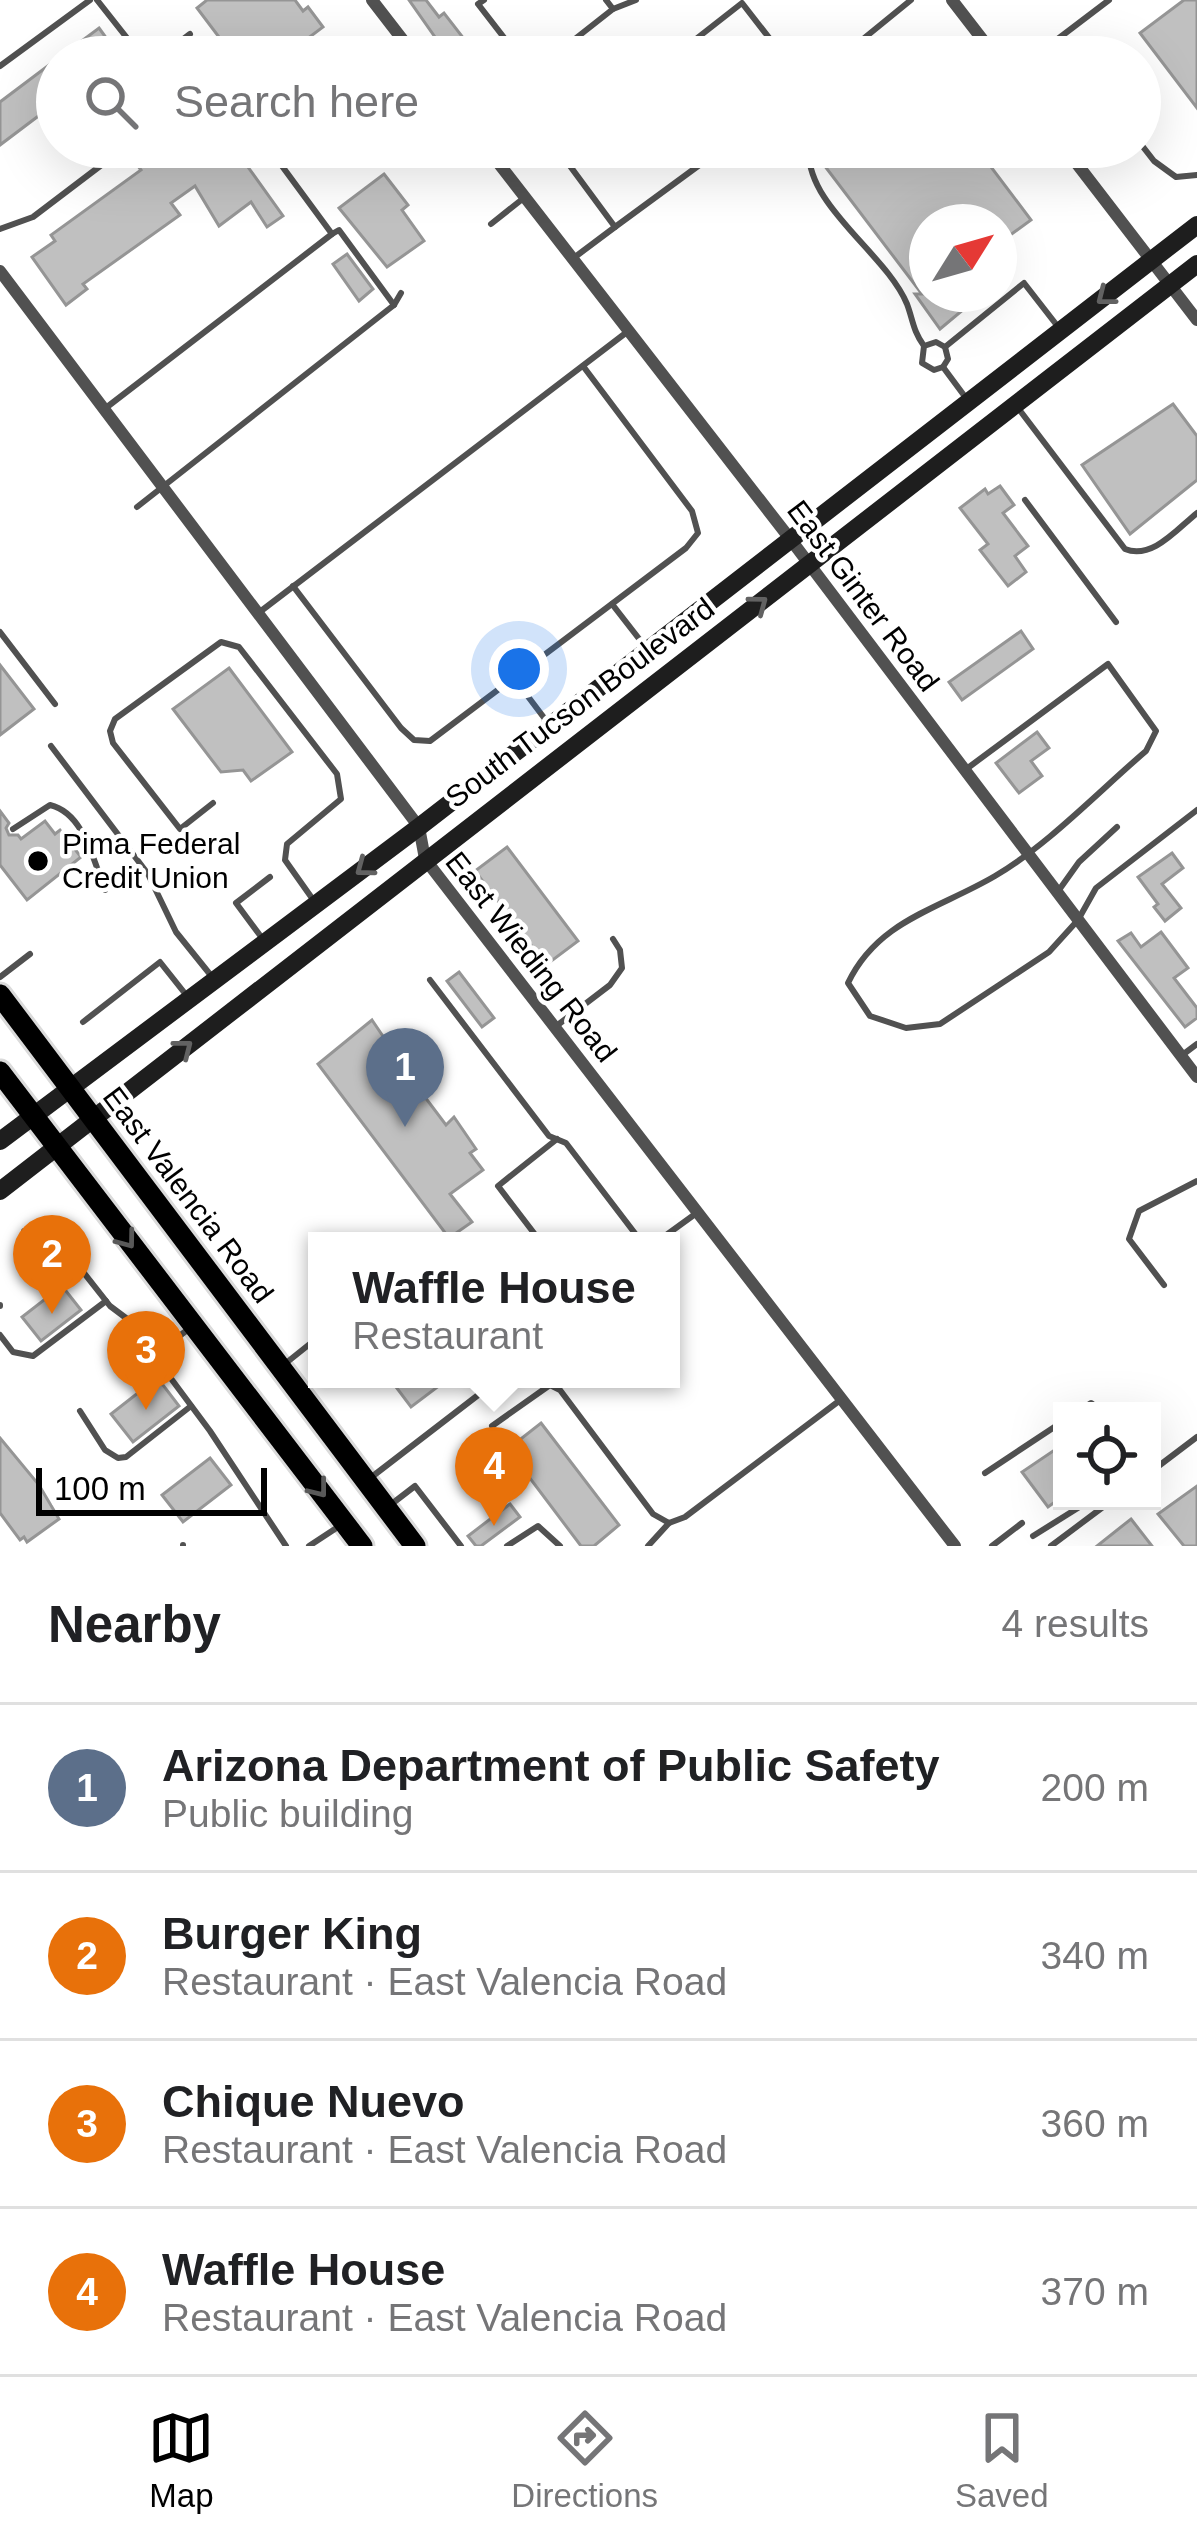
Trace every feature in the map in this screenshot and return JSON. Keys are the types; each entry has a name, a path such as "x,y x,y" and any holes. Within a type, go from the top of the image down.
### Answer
{"main road":[{"name":"South Tucson Boulevard","path":"0,1141 419,827 1197,225"},
{"name":"South Tucson Boulevard","path":"0,1191 1197,264"},
{"name":"East Valencia Road","path":"0,995 415,1546"},
{"path":"0,1072 362,1546"},
{"path":"344,1522 377,1496"}],"street":[{"path":"372,0 400,36"},
{"path":"952,0 980,36"},
{"name":"East Ginter Road","path":"502,168 1197,1077"},
{"path":"1080,168 1197,320"},
{"name":"East Wieding Road","path":"0,271 419,827 424,859 956,1546"}],"lane":[{"path":"42,36 93,0 124,36"},
{"path":"484,0 478,4 503,36"},
{"path":"606,0 613,9"},
{"path":"579,36 613,9 636,0"},
{"path":"867,36 911,0"},
{"path":"1061,36 1108,0"},
{"path":"700,36 745,2 769,36"},
{"path":"0,66 36,40"},
{"path":"1161,166 1176,177 1197,175"},
{"path":"0,230 33,217 99,168"},
{"path":"283,168 332,234"},
{"path":"571,168 614,226"},
{"path":"573,259 695,168"},
{"path":"810,168 811,176 907,303 913,332 924,346"},
{"path":"490,224 525,197"},
{"path":"104,410 339,230 394,305"},
{"path":"945,347 1024,284 1061,331"},
{"path":"137,507 394,305 401,293"},
{"path":"258,614 629,331"},
{"path":"936,342 945,347 948,359 943,367 925,367 920,354 924,346 936,342"},
{"path":"293,586 414,740 430,741 686,548 698,533 692,512 583,366"},
{"path":"943,367 969,401"},
{"path":"1016,405 1125,549 1143,553 1154,548 1197,513"},
{"path":"1025,500 1116,622"},
{"path":"612,604 648,650"},
{"path":"0,632 55,704"},
{"path":"213,802 179,830 112,743 110,730 115,719 221,642 230,641 337,774 341,799 287,844 285,860 316,904"},
{"path":"965,770 1108,664 1156,731 1146,751 1027,852 994,877 957,892 881,937 861,956 848,983 870,1016 906,1028 940,1024 1049,952 1078,920 1096,888 1197,810"},
{"path":"514,678 550,726"},
{"path":"51,746 148,874 176,932 214,980"},
{"path":"13,829 50,805 65,808 78,824 106,890"},
{"path":"1057,891 1079,862 1117,827"},
{"path":"265,942 236,903 270,877"},
{"path":"555,1027 610,985 622,968 613,939"},
{"path":"0,977 30,954"},
{"path":"82,1022 160,962 189,999"},
{"path":"430,980 549,1136 566,1143 631,1232"},
{"path":"1181,1056 1197,1044"},
{"path":"532,1232 498,1186 557,1139"},
{"path":"1164,1285 1130,1239 1139,1211 1197,1181"},
{"path":"670,1232 698,1212"},
{"path":"24,1231 54,1235 125,1318 286,1546"},
{"path":"0,1335 13,1352 33,1356 106,1301"},
{"path":"154,1355 193,1326"},
{"path":"280,1368 308,1346"},
{"path":"377,1496 491,1388"},
{"path":"492,1426 546,1388"},
{"path":"556,1388 653,1514 669,1523"},
{"path":"648,1546 669,1523 685,1517 841,1399"},
{"path":"80,1411 105,1450 118,1458 191,1406"},
{"path":"986,1473 1053,1428"},
{"path":"1161,1464 1197,1437"},
{"path":"377,1496 415,1486 460,1546"},
{"path":"1033,1536 1075,1510"},
{"path":"1051,1546 1099,1510"},
{"path":"309,1546 344,1522"},
{"path":"992,1546 1022,1522"},
{"path":"507,1546 538,1526 560,1546"}],"building":[{"path":"207,0 295,0 303,11 308,7 323,27 311,36 218,36 197,8"},
{"path":"409,0 426,0 439,17 444,13 462,36 434,36"},
{"path":"1184,0 1197,0 1197,108 1161,61 1161,36 1140,33"},
{"path":"36,75 36,118 0,145 0,102"},
{"path":"249,168 283,216 267,227 251,202 219,226 195,186 171,203 180,215 83,284 87,289 66,305 32,257 55,241 51,235 141,170"},
{"path":"826,168 992,168 1031,220 1017,230 1017,204 909,204 909,277"},
{"path":"384,174 408,205 402,210 424,241 387,267 339,208"},
{"path":"347,254 373,289 359,301 333,264"},
{"path":"928,312 960,312 940,329"},
{"path":"1173,404 1197,436 1197,480 1130,534 1082,465"},
{"path":"1000,486 1014,505 1003,513 1028,546 1015,556 1026,572 1008,586 980,550 988,544 960,508 985,489 988,494"},
{"path":"1021,631 1033,649 962,700 949,682"},
{"path":"0,665 34,709 0,735"},
{"path":"229,668 292,752 251,781 243,770 221,772 173,709"},
{"path":"1037,732 1049,748 1031,761 1042,776 1019,793 996,763"},
{"name":"Pima Federal Credit Union","path":"0,811 9,823 9,835 21,839 45,821 55,834 60,830 81,857 27,900 0,865"},
{"path":"507,847 578,941 546,965 475,871"},
{"path":"1172,853 1183,868 1162,884 1181,908 1165,921 1138,877"},
{"path":"1161,932 1188,968 1174,978 1197,1008 1197,1018 1185,1027 1118,941 1131,933 1141,947"},
{"path":"459,972 494,1018 482,1027 447,981"},
{"path":"372,1020 395,1054 403,1047 422,1073 412,1080 446,1125 454,1117 476,1149 470,1153 483,1170 450,1194 472,1222 458,1232 444,1232 318,1064"},
{"path":"62,1286 81,1310 41,1341 22,1317"},
{"path":"152,1382 163,1385 179,1406 133,1442 111,1414"},
{"path":"397,1388 436,1388 411,1407"},
{"path":"541,1423 619,1525 594,1546 581,1546 508,1449"},
{"path":"0,1438 39,1485 59,1519 27,1542 24,1537 20,1540 0,1513"},
{"path":"1053,1451 1053,1503 1048,1507 1022,1472"},
{"path":"210,1458 231,1485 183,1522 162,1495"},
{"path":"1197,1486 1197,1546 1184,1546 1158,1514"},
{"path":"510,1504 520,1517 476,1546 468,1536"},
{"path":"1131,1519 1152,1546 1097,1546"}],"place":[{"name":"Pima Federal Credit Union","path":"38,861"},
{"name":"Arizona Department of Public Safety","path":"405,1127"},
{"name":"Burger King","path":"52,1314"},
{"name":"Chique Nuevo","path":"146,1410"},
{"name":"Waffle House","path":"494,1526"}]}
